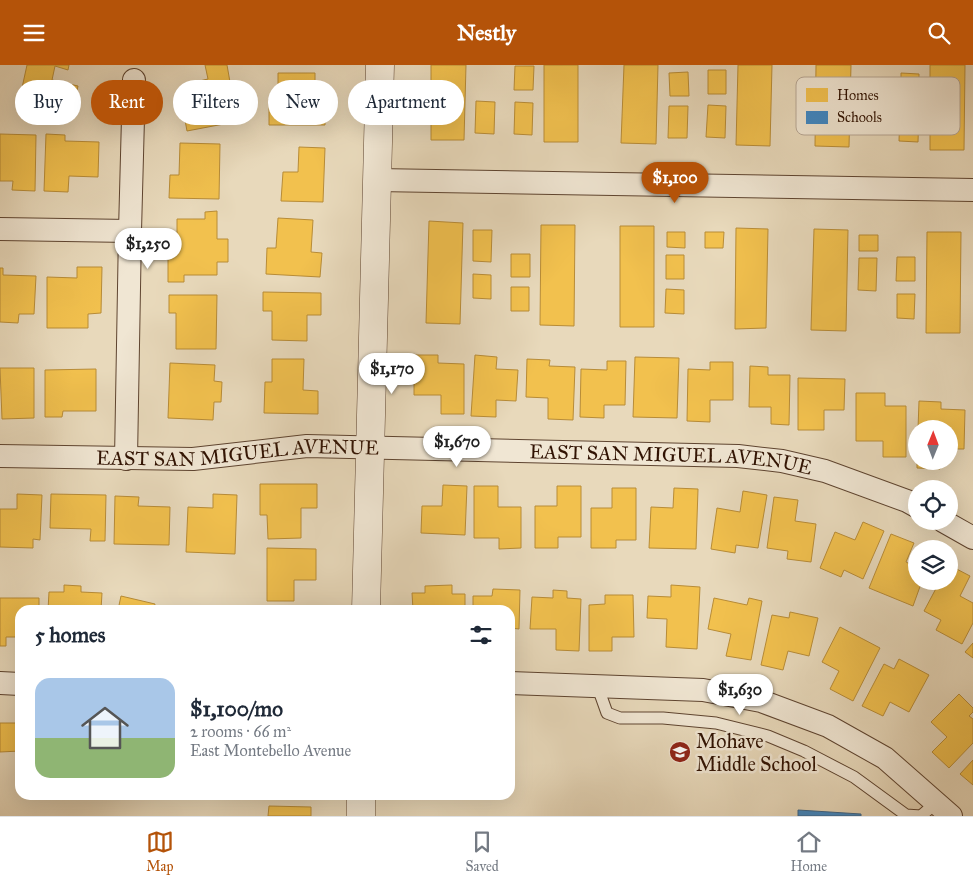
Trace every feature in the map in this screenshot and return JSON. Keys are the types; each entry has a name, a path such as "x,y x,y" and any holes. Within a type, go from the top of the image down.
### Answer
{"street":[{"path":"366,605 380,65"},
{"path":"126,459 133,125"},
{"path":"377,179 973,190"},
{"path":"0,229 130,231"},
{"name":"EAST SAN MIGUEL AVENUE","path":"0,457 193,459 307,446 738,455 782,461 825,471 908,502"},
{"path":"958,530 973,538"},
{"path":"0,683 15,684"},
{"path":"515,683 703,690 761,701 828,725 885,758 944,809"},
{"path":"361,816 362,800"}],"lane":[{"path":"597,685 607,713 620,718 716,723 768,736 804,751 854,777 906,815 921,816 944,809"}],"building: Homes":[{"path":"27,65 69,65 68,70 55,66 52,80 24,80"},
{"path":"205,65 227,65 230,80 204,80 208,79"},
{"path":"431,65 466,65 464,140 431,140 431,125 464,125 464,80 431,80"},
{"path":"544,65 578,65 578,142 544,142"},
{"path":"624,65 658,65 656,144 621,143"},
{"path":"738,65 772,65 770,146 736,145"},
{"path":"816,65 851,65 851,77 816,77"},
{"path":"930,65 965,65 964,150 930,150 930,135 960,135 960,77 930,77"},
{"path":"515,66 534,66 533,90 514,90"},
{"path":"708,70 726,70 726,94 708,94"},
{"path":"688,72 689,96 670,96 669,73"},
{"path":"278,73 315,73 315,80 278,80"},
{"path":"901,73 919,74 919,77 901,77"},
{"path":"476,101 495,102 494,134 475,133"},
{"path":"515,102 533,103 532,135 514,134"},
{"path":"708,105 726,106 725,138 706,137"},
{"path":"669,106 688,106 687,138 668,138"},
{"path":"186,125 218,125 187,131"},
{"path":"0,134 36,135 35,191 12,190 13,181 0,181"},
{"path":"46,134 65,135 65,141 99,142 98,177 69,176 68,192 44,191"},
{"path":"815,135 849,135 849,147 815,146"},
{"path":"899,135 918,135 918,142 899,141"},
{"path":"180,143 220,144 219,199 169,198 170,175 179,175"},
{"path":"299,147 325,148 323,202 281,201 283,172 298,172"},
{"path":"217,211 217,239 228,239 228,262 217,262 217,275 184,275 184,282 168,282 168,251 177,251 177,219 205,219 205,212"},
{"path":"278,218 313,220 311,252 322,253 320,277 266,274 267,248 276,248"},
{"path":"429,221 463,223 460,324 426,323"},
{"path":"541,225 575,225 574,326 540,325"},
{"path":"620,226 654,226 654,327 620,327"},
{"path":"736,228 768,229 766,328 735,329"},
{"path":"814,229 848,230 846,331 811,330"},
{"path":"473,230 492,230 491,262 473,261"},
{"path":"667,232 685,232 685,248 667,247"},
{"path":"705,232 724,232 723,248 705,248"},
{"path":"927,232 961,232 960,333 926,333"},
{"path":"859,235 878,235 878,251 859,251"},
{"path":"511,254 530,254 530,277 511,277"},
{"path":"666,255 684,255 684,279 666,279"},
{"path":"897,257 915,257 915,281 896,281"},
{"path":"859,258 877,258 876,291 858,290"},
{"path":"77,267 102,267 101,313 88,314 88,328 47,328 47,277 77,278"},
{"path":"0,268 3,268 3,275 36,276 34,314 19,314 18,323 0,322"},
{"path":"473,274 491,275 491,299 473,298"},
{"path":"511,287 529,287 529,311 511,311"},
{"path":"666,289 684,290 684,314 665,313"},
{"path":"263,292 321,293 321,315 307,315 307,341 272,340 272,311 263,311"},
{"path":"897,294 915,294 914,319 897,318"},
{"path":"169,295 217,295 216,349 176,349 176,313 169,313"},
{"path":"414,355 438,355 438,363 464,364 464,414 441,414 441,395 414,395"},
{"path":"475,355 497,357 496,369 518,370 516,401 496,400 496,417 471,416"},
{"path":"635,357 679,358 677,418 633,417"},
{"path":"272,359 304,359 303,390 318,391 318,414 264,413 265,382 272,382"},
{"path":"527,359 550,360 549,366 575,367 573,420 548,419 548,398 526,397"},
{"path":"607,361 626,361 625,405 604,405 604,418 580,417 581,369 607,370"},
{"path":"710,362 733,362 733,400 710,400 710,422 687,421 688,369 710,370"},
{"path":"170,363 215,365 214,381 222,382 221,402 214,402 213,420 168,418"},
{"path":"750,366 768,367 768,375 790,375 789,425 771,424 771,407 749,407"},
{"path":"0,368 34,368 34,418 2,419"},
{"path":"96,369 96,411 63,411 62,417 45,417 45,370"},
{"path":"798,378 845,379 844,410 824,410 824,430 798,430"},
{"path":"856,393 885,393 885,406 906,406 906,457 883,457 883,441 856,441"},
{"path":"919,401 941,402 941,409 965,410 964,449 958,449 958,420 918,420"},
{"path":"260,484 317,484 317,508 301,508 301,538 268,539 267,515 260,515"},
{"path":"443,485 467,486 465,535 421,533 422,506 442,506"},
{"path":"474,486 498,486 498,507 521,507 521,548 499,549 499,538 474,538"},
{"path":"557,486 581,486 581,537 558,537 558,548 535,548 535,506 557,506"},
{"path":"612,488 636,488 636,540 616,540 616,548 591,548 591,508 612,508"},
{"path":"674,488 698,489 696,549 649,548 651,507 673,508"},
{"path":"743,491 767,495 758,548 736,545 735,553 711,549 717,508 740,512"},
{"path":"17,494 42,495 40,540 33,539 33,548 0,547 0,509 17,509"},
{"path":"51,494 106,495 105,541 90,541 91,529 50,528"},
{"path":"213,494 237,495 235,554 186,552 188,507 213,508"},
{"path":"115,496 139,497 138,506 170,507 169,545 114,544"},
{"path":"774,497 798,500 795,521 816,524 811,562 787,559 788,551 767,548"},
{"path":"863,522 884,531 863,579 844,570 841,577 820,568 835,532 855,540"},
{"path":"891,534 908,541 908,557 906,562 908,563 908,590 919,590 913,606 869,588"},
{"path":"267,548 316,549 316,580 294,580 294,601 267,601"},
{"path":"958,570 970,576 960,596 973,603 973,623 962,644 936,630 941,620 924,611 935,590 958,590"},
{"path":"64,585 81,586 81,592 102,593 101,605 48,605 49,592 64,592"},
{"path":"452,585 452,594 465,594 465,605 413,605 412,593 425,593 425,586"},
{"path":"671,585 700,587 697,649 666,647 667,619 647,618 648,596 671,597"},
{"path":"493,589 520,590 519,629 515,629 515,605 473,605 473,596 492,596"},
{"path":"553,590 567,591 567,598 581,599 579,651 556,650 556,629 530,629 532,597 553,598"},
{"path":"605,595 633,595 634,637 612,637 612,651 589,651 589,605 605,604"},
{"path":"121,596 155,604 155,605 119,605"},
{"path":"0,598 39,598 39,605 15,605 15,637 6,637 6,646 0,646"},
{"path":"714,598 747,605 749,598 762,601 751,660 726,656 731,634 708,629"},
{"path":"790,612 818,618 809,656 788,651 783,670 761,665 772,615 789,618"},
{"path":"840,627 880,648 853,701 830,689 839,671 822,662"},
{"path":"973,643 973,658 965,652"},
{"path":"899,659 929,675 909,712 890,702 883,716 862,706 884,664 894,669"},
{"path":"959,694 973,708 973,712 969,716 973,719 973,743 949,768 932,752 947,737 931,722"},
{"path":"0,723 15,723 15,751 0,752"},
{"path":"973,760 973,785 960,774"},
{"path":"269,806 311,807 311,816 268,816"}],"building: Schools":[{"path":"798,810 861,814 861,816 798,816"}],"place":[{"name":"Mohave Middle School","path":"680,752"}]}
